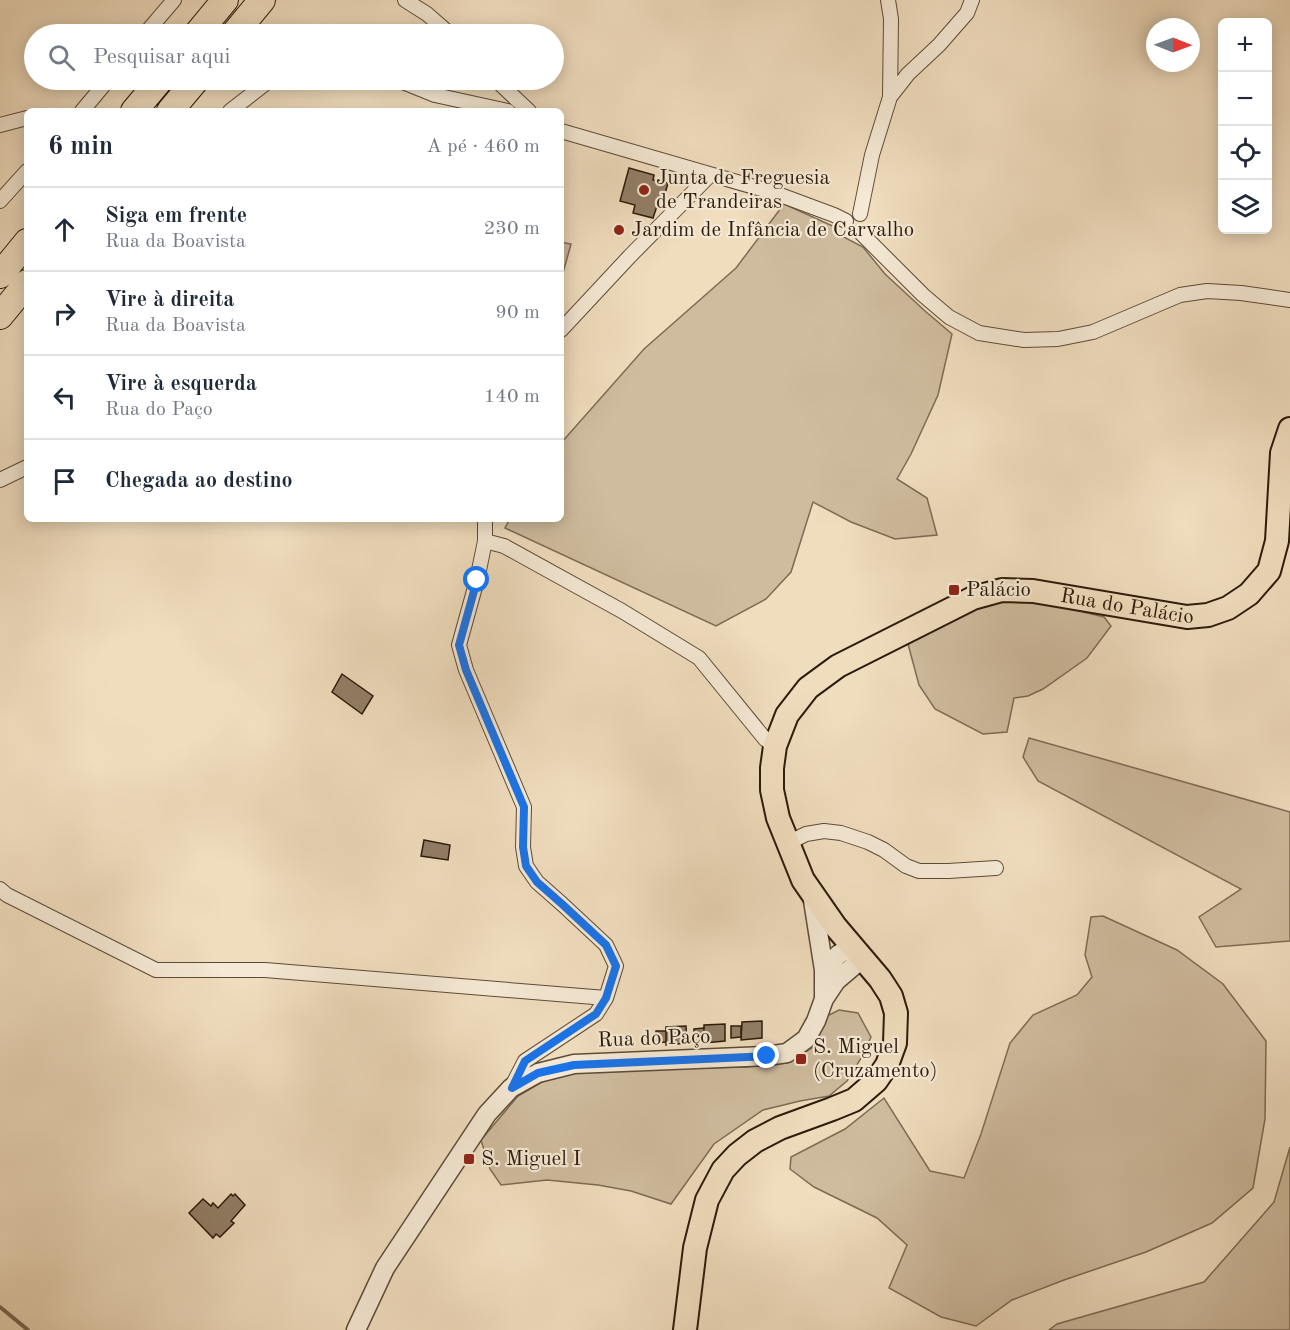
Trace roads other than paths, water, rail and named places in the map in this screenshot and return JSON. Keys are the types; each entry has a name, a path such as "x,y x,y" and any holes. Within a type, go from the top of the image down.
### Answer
{"highway":[{"path":"205,24 225,0"},
{"path":"242,24 262,0"},
{"path":"137,108 152,90"},
{"path":"173,108 188,90"},
{"path":"0,275 24,246"},
{"path":"0,315 24,287"}],"main road":[{"name":"Rua do Palácio","path":"685,1330 695,1248 707,1200 723,1170 754,1141 780,1128 854,1100 876,1081 887,1065 895,1043 896,1013 891,996 812,894 778,818 771,790 772,768 775,746 787,715 808,688 838,666 973,598 1002,590 1033,591 1187,617 1208,615 1228,608 1249,594 1269,571 1277,541 1282,453 1290,429"}],"street":[{"path":"154,24 174,0"},
{"path":"405,0 428,14 439,24"},
{"path":"860,214 872,155 890,98 891,19 888,0"},
{"path":"890,98 908,74 939,45 967,13 972,0"},
{"path":"85,108 100,90"},
{"path":"234,108 257,90"},
{"path":"423,90 435,95 494,108"},
{"path":"507,90 526,108"},
{"path":"0,125 24,119"},
{"path":"564,132 775,193 846,221"},
{"path":"0,201 24,174"},
{"path":"564,327 710,175"},
{"path":"852,214 860,214 866,224 863,230 850,232 846,221 852,214"},
{"path":"860,232 923,295 949,317 979,333 990,335 1024,340 1058,339 1093,332 1180,295 1208,291 1290,300"},
{"path":"0,480 24,468"},
{"path":"484,522 485,541 459,645 466,670 524,807 523,847 526,866 537,882 606,945 616,966 606,998 596,1014 525,1061 512,1088"},
{"path":"485,541 504,546 622,611 699,658 765,739 775,746"},
{"path":"788,843 806,834 824,831 841,833 885,850 906,866 919,871 996,868"},
{"path":"0,889 7,895 156,970 265,970 606,998"},
{"path":"812,894 824,970 824,999"},
{"path":"824,970 838,955 857,952"},
{"name":"Rua do Paço","path":"356,1330 385,1268 487,1114 512,1088 538,1073 574,1065 767,1056 787,1053 806,1039 824,999 857,952"}],"waterway":[{"path":"0,1307 28,1330"}],"place":[{"name":"Junta de Freguesia de Trandeiras","path":"644,190"},
{"name":"Jardim de Infância de Carvalho","path":"619,230"},
{"name":"Palácio","path":"954,590"},
{"name":"S. Miguel (Cruzamento)","path":"801,1059"},
{"name":"S. Miguel I","path":"469,1159"}]}
